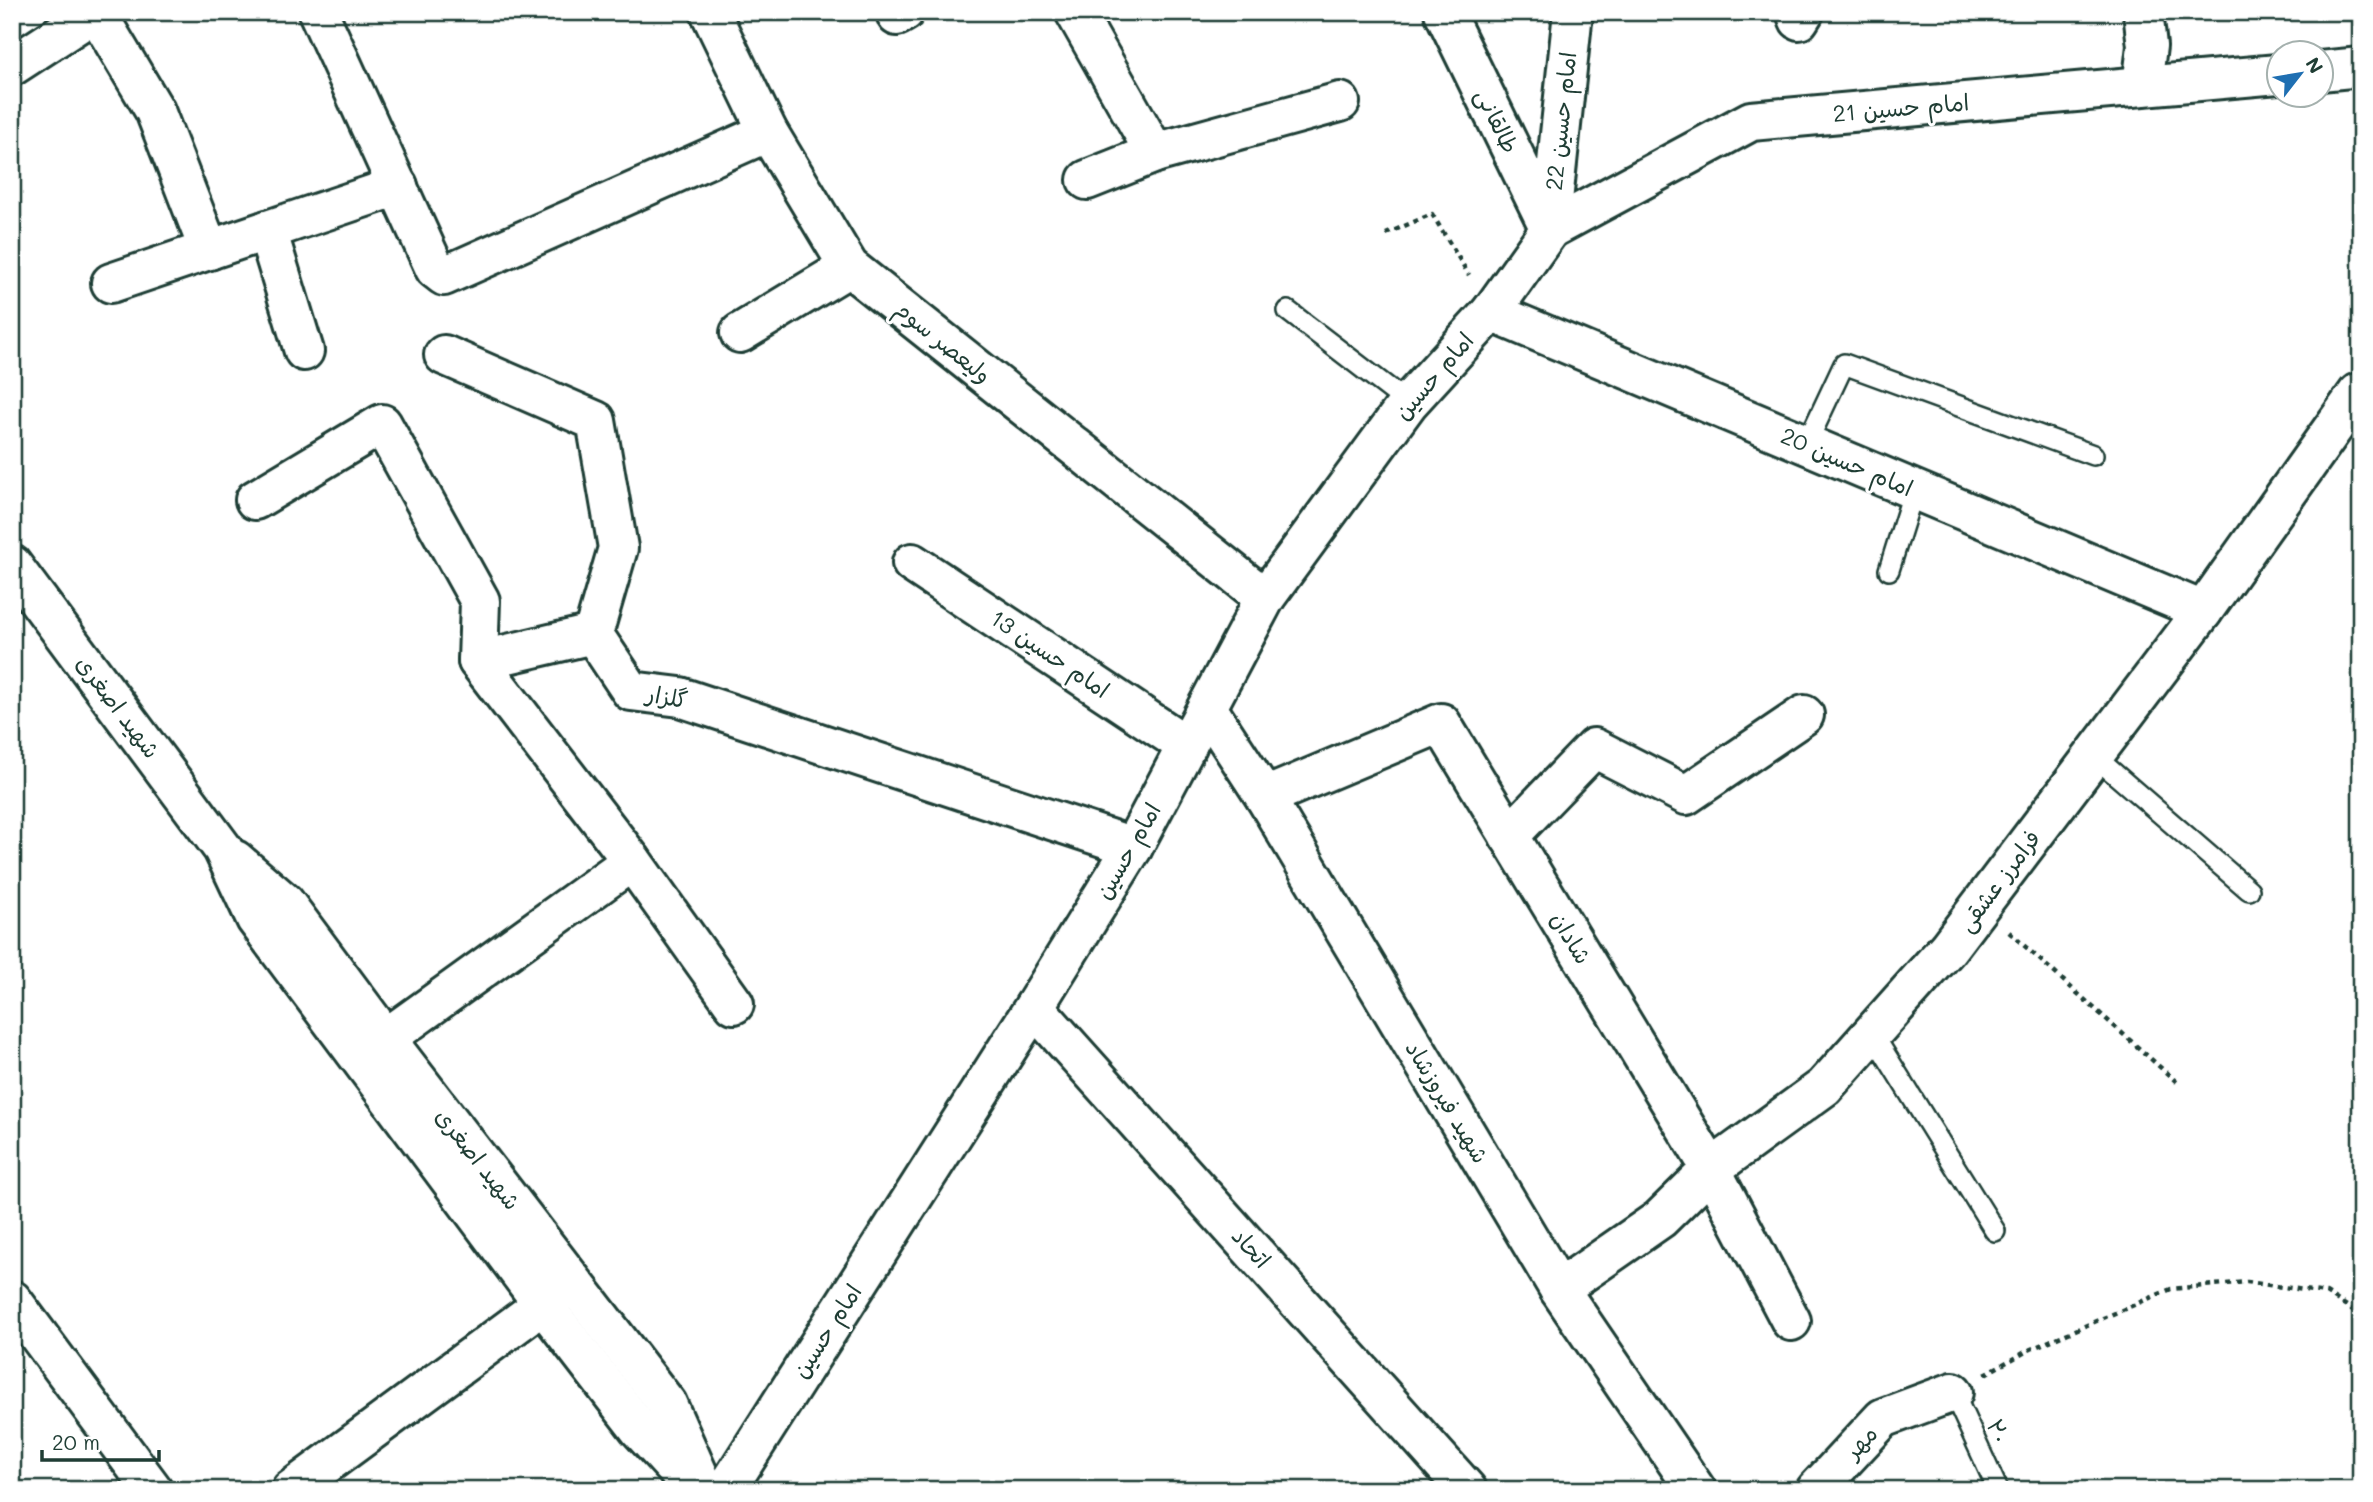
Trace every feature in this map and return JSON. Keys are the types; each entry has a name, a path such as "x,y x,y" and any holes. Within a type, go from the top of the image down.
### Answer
{"street":[{"path":"12,66 95,12 155,111 209,250"},
{"path":"318,12 435,269 444,276 768,132"},
{"name":"ولیعصر سوم","path":"710,12 768,132 849,267 1265,598"},
{"path":"1075,12 1155,153"},
{"name":"طالقانی","path":"1444,12 1550,229"},
{"name":"امام حسین 22","path":"1550,229 1573,12"},
{"path":"1796,12 1799,20 1804,12"},
{"path":"2142,86 2147,46 2143,12"},
{"path":"2334,70 2361,67"},
{"name":"امام حسین 21","path":"1550,229 1751,121 2264,75"},
{"path":"1087,180 1155,153 1340,102"},
{"path":"111,283 398,186"},
{"name":"امام حسین","path":"726,1490 1133,847 1265,598 1408,403 1491,312 1550,229"},
{"path":"267,230 304,351"},
{"path":"740,333 849,267"},
{"name":"امام حسین 20","path":"1491,312 2203,611"},
{"path":"444,355 596,421 618,548 593,634 478,661"},
{"name":"فرامرز عشقی","path":"1559,1289 1660,1219 1711,1168 1824,1087 1948,948 2203,611 2360,391"},
{"path":"255,500 383,424 480,601 478,661 632,862 734,1004"},
{"name":"امام حسین 13","path":"912,563 1187,746"},
{"name":"شهید اصغری","path":"12,565 223,849 285,903 373,1048 542,1303 640,1430 695,1490"},
{"name":"گلزار","path":"593,634 631,691 680,697 1133,847"},
{"name":"شهید فیروزشاد","path":"1207,708 1265,797 1559,1289 1696,1490"},
{"path":"1509,836 1594,748 1686,795 1804,715"},
{"name":"شادان","path":"1265,797 1441,723 1711,1168 1791,1321"},
{"path":"373,1048 632,862"},
{"name":"اتحاد","path":"1034,1007 1467,1490"},
{"name":"شهید اصغری","path":"373,1048 573,1282 667,1404 705,1490"},
{"path":"291,1490 573,1282"},
{"path":"12,1300 153,1490"},
{"name":"مهر","path":"1816,1490 1883,1418 1954,1392"}],"lane":[{"path":"1288,311 1408,403"},
{"path":"1806,445 1844,364 2093,455"},
{"path":"1889,570 1914,490"},
{"path":"2094,756 2249,890"},
{"path":"1872,1033 1995,1231"},
{"name":"۲۰","path":"1954,1392 1998,1490"}],"path":[{"path":"1386,234 1432,215 1491,312"},
{"path":"1980,906 2180,1085"},
{"path":"1954,1392 2031,1349 2171,1289 2247,1282 2326,1293 2361,1315"}]}
